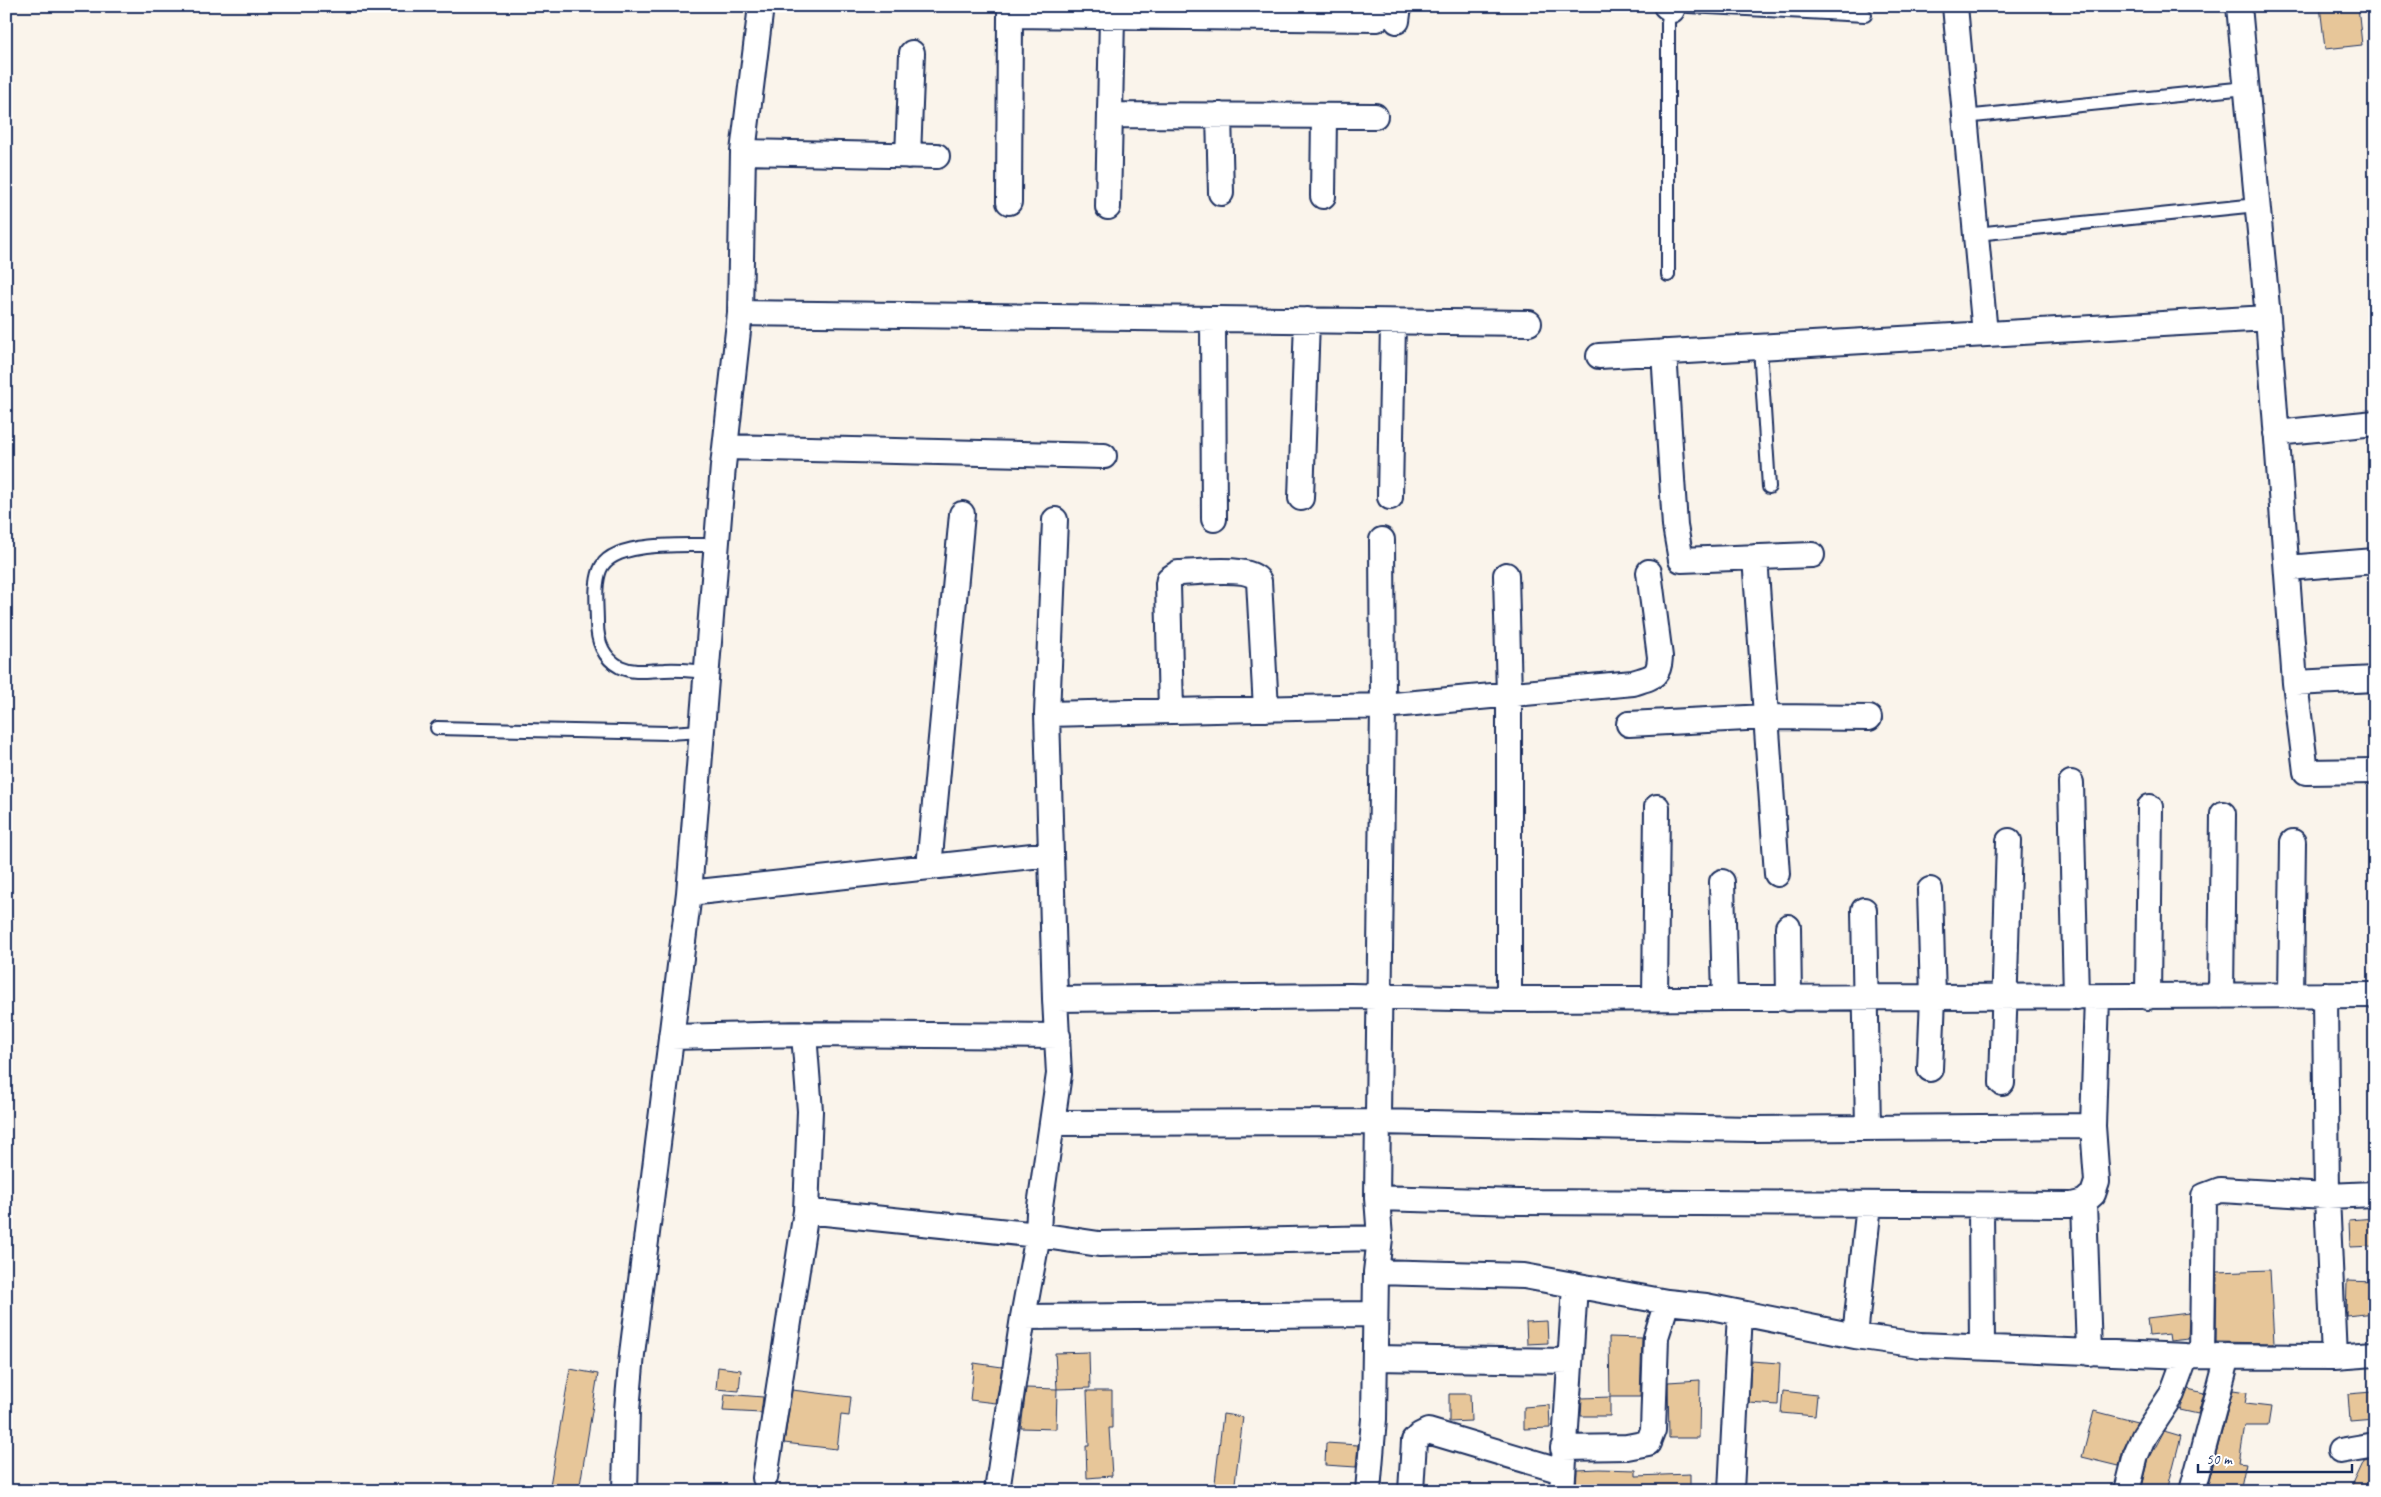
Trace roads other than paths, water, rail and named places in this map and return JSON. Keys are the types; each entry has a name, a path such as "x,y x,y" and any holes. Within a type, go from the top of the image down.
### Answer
{"street":[{"path":"625,1491 627,1410 632,1354 689,893 717,545 740,313 743,152 761,6"},
{"path":"1955,6 1985,334"},
{"path":"2239,6 2268,318 2295,683 2306,772 2375,771"},
{"path":"1009,202 1010,11 1112,17 1391,15"},
{"path":"1108,207 1112,17"},
{"path":"908,156 912,53"},
{"path":"1110,115 1375,116"},
{"path":"1219,115 1221,193"},
{"path":"1323,196 1324,116"},
{"path":"743,152 936,156"},
{"path":"740,313 1529,323"},
{"path":"1599,356 2268,318"},
{"path":"1213,320 1214,519"},
{"path":"1301,498 1307,320"},
{"path":"1390,497 1393,322"},
{"path":"1664,352 1675,526 1681,560 1812,555"},
{"path":"2276,433 2375,423"},
{"path":"726,447 1104,456"},
{"path":"929,867 962,514"},
{"path":"997,1491 1023,1317 1038,1235 1038,1213 1059,1074 1055,999 1048,714 1055,520"},
{"path":"1368,1491 1374,1419 1376,1272 1380,1238 1377,1198 1384,706 1382,540"},
{"path":"1754,557 1777,874"},
{"path":"2287,568 2375,561"},
{"path":"1171,711 1169,579 1178,574 1243,572 1256,576 1259,581 1266,709"},
{"path":"1048,714 1384,706 1509,696 1633,683 1654,677 1659,669 1660,657 1649,572"},
{"path":"1506,575 1509,696 1509,999"},
{"path":"2295,683 2375,679"},
{"path":"1629,724 1766,717 1869,718"},
{"path":"1377,1198 1529,1202 1869,1204 2072,1205 2084,1202 2093,1194 2097,1182 2071,783"},
{"path":"1655,998 1656,807"},
{"path":"2148,997 2150,808"},
{"path":"2221,996 2223,814"},
{"path":"2002,1083 2006,998 2009,840"},
{"path":"2291,995 2293,842"},
{"path":"689,893 1051,854"},
{"path":"1722,882 1726,998"},
{"path":"1930,890 1933,998 1930,1069"},
{"path":"1864,910 1868,1128"},
{"path":"1788,927 1789,998"},
{"path":"2326,995 2327,1196 2334,1357"},
{"path":"1055,999 1350,996 1509,999 2375,995"},
{"path":"671,1038 804,1034 1058,1036"},
{"path":"765,1478 806,1211 810,1111 804,1034"},
{"path":"1052,1123 1378,1122 1753,1129 2093,1126"},
{"path":"2126,1491 2144,1436 2194,1356 2204,1196 2220,1190 2327,1196 2375,1194"},
{"path":"2084,1202 2088,1353"},
{"path":"1855,1336 1869,1204"},
{"path":"1982,1204 1982,1348"},
{"path":"806,1211 1038,1235 1099,1244 1380,1238"},
{"path":"1376,1272 1524,1276 1668,1302 1740,1312 1855,1336 1920,1345 2194,1356 2334,1357 2375,1354"},
{"path":"1562,1470 1575,1286"},
{"path":"1411,1491 1414,1441 1420,1434 1428,1431 1562,1470 1627,1447 1648,1443 1653,1430 1656,1337 1668,1302"},
{"path":"1731,1491 1740,1312"},
{"path":"1023,1317 1375,1314"},
{"path":"2192,1491 2228,1356"},
{"path":"1375,1358 1569,1361"},
{"path":"2340,1451 2375,1445"}],"lane":[{"path":"1668,275 1668,22 1676,7 1864,15"},
{"path":"1964,117 2246,88"},
{"path":"1976,234 2257,204"},
{"path":"1760,347 1769,487"},
{"path":"707,672 666,670 642,672 620,667 604,652 597,636 596,591 600,568 614,555 639,546 717,545"},
{"path":"437,728 669,733 702,731"}]}
